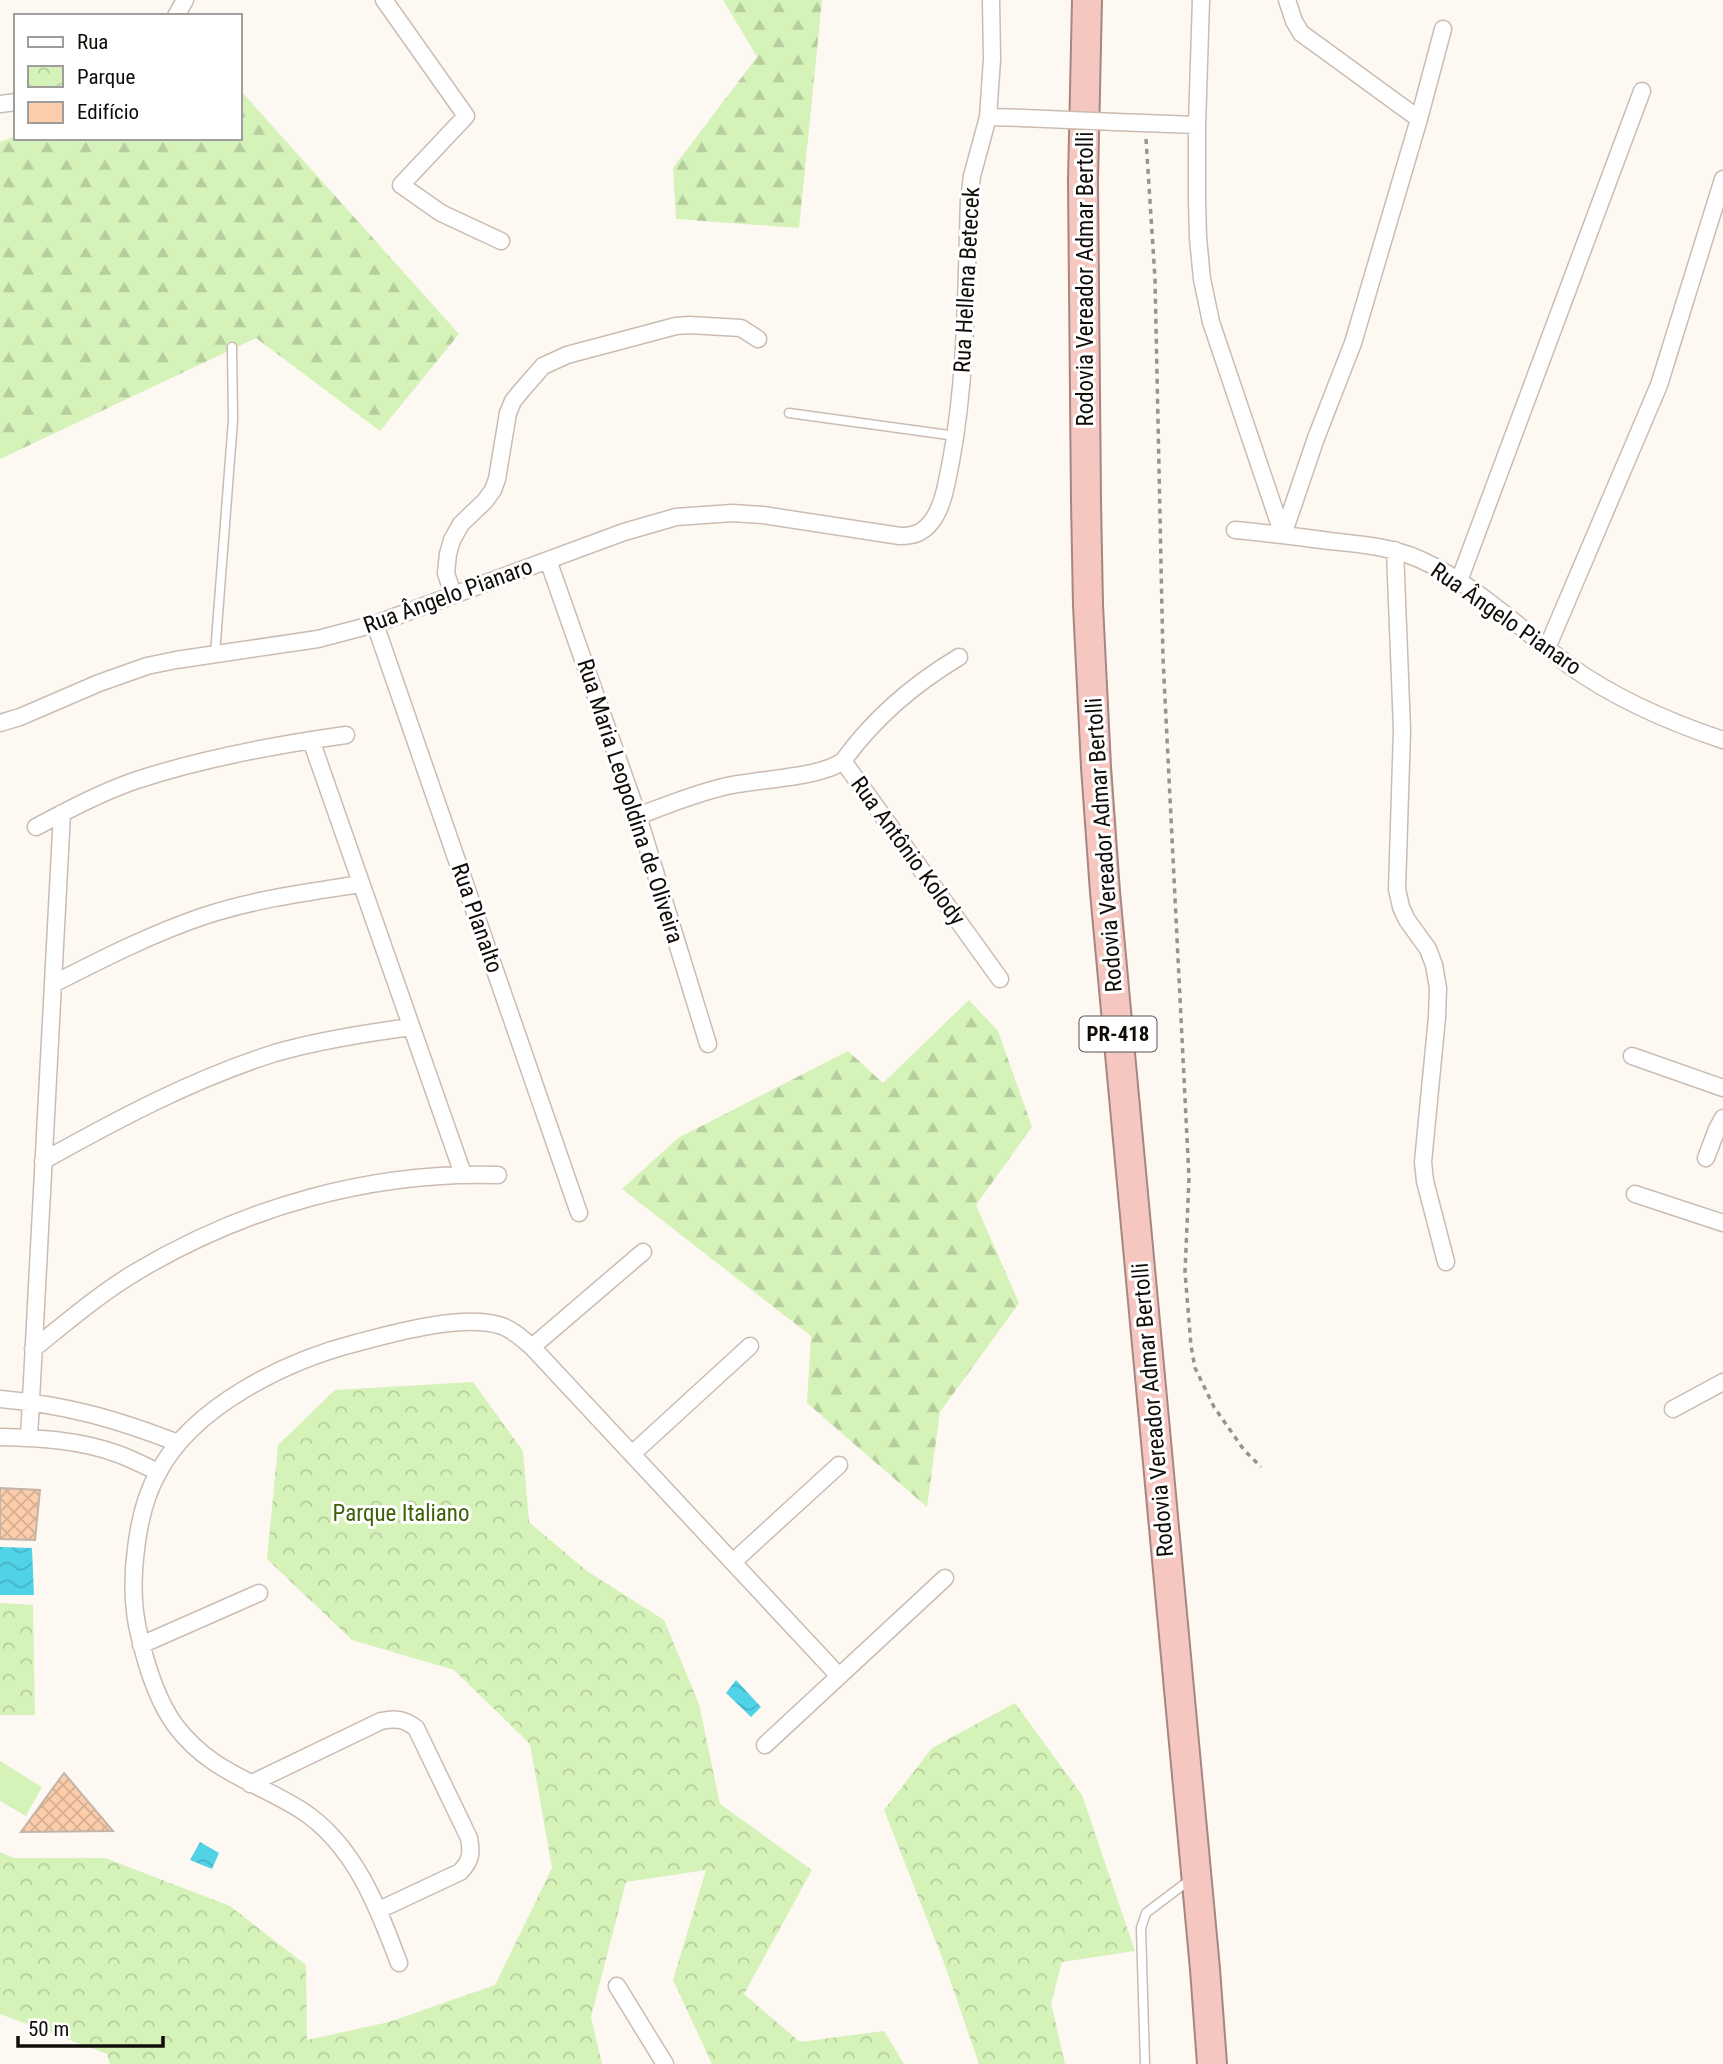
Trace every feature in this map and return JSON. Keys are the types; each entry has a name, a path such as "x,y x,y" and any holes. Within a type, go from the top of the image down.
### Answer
{"highway":[{"name":"Rodovia Vereador Admar Bertolli","path":"1087,0 1083,181 1086,501 1096,767 1105,892 1212,2064"}],"street":[{"path":"384,0 466,116 401,185 441,213 501,241"},
{"name":"Rua Hellena Betecek","path":"900,536 914,536 932,522 947,483 956,436 963,360 969,200 972,176 988,117 992,59 991,0"},
{"path":"1201,0 1197,125 1198,239 1202,279 1211,323 1283,535"},
{"path":"1287,0 1294,21 1301,33 1312,43 1419,119"},
{"path":"1283,535 1316,438 1353,343 1443,29"},
{"path":"1459,581 1642,91"},
{"path":"988,117 1197,125"},
{"path":"1547,648 1656,395 1723,178"},
{"path":"453,595 446,573 452,540 461,524 493,490 513,401 543,366 567,355 676,326 741,328 758,339"},
{"name":"Rua Ângelo Pianaro","path":"0,723 123,674 166,662 318,639 375,624 648,524 676,517 703,514 763,515 900,536"},
{"name":"Rua Ângelo Pianaro","path":"1235,530 1395,550 1437,567 1602,687 1693,730 1723,740"},
{"path":"1395,550 1402,730 1397,889 1407,920 1427,949 1434,965 1438,988 1423,1162 1425,1181 1446,1262"},
{"name":"Rua Maria Leopoldina de Oliveira","path":"548,560 638,816 708,1044"},
{"name":"Rua Planalto","path":"375,624 579,1213"},
{"path":"843,761 874,723 913,688 959,657"},
{"path":"36,827 131,782 165,771 253,750 346,735"},
{"path":"311,740 463,1174"},
{"name":"Rua Antônio Kolody","path":"638,816 704,792 756,780 826,771 843,761 1000,979"},
{"path":"29,1438 62,813"},
{"path":"53,985 159,932 206,916 246,904 361,884"},
{"path":"43,1161 140,1108 235,1067 319,1042 411,1027"},
{"path":"1632,1056 1723,1088"},
{"path":"1706,1158 1723,1118"},
{"path":"33,1349 136,1272 221,1229 312,1197 359,1185 409,1177 498,1175"},
{"path":"1635,1194 1723,1223"},
{"path":"532,1347 643,1252"},
{"path":"399,1963 379,1910 358,1871 324,1829 295,1806 211,1762 192,1745 175,1725 161,1701 141,1645 133,1604 133,1568 137,1534 145,1504 158,1472 178,1443 216,1409 242,1391 297,1364 349,1344 390,1334 468,1322 488,1322 504,1326 532,1347 839,1676"},
{"path":"632,1454 750,1346"},
{"path":"1673,1409 1723,1381"},
{"path":"0,1399 106,1417 178,1443"},
{"path":"0,1437 51,1439 97,1447 158,1472"},
{"path":"733,1562 839,1465"},
{"path":"765,1745 945,1578"},
{"path":"141,1645 259,1593"},
{"path":"250,1784 381,1721 406,1720 416,1728 469,1838 472,1851 469,1863 460,1872 379,1910"},
{"path":"617,1986 665,2064"}],"lane":[{"path":"215,654 233,420 232,347"},
{"path":"789,413 956,436"},
{"path":"1145,2064 1141,1928 1146,1913 1196,1875"}],"path":[{"path":"1145,123 1155,279 1163,658 1189,1178 1185,1272 1191,1346 1195,1368 1214,1407 1244,1450 1261,1467"}],"green space":[{"path":"723,0 822,0 799,228 676,219 673,168 757,57"},
{"path":"242,92 459,334 380,431 256,338 0,459 0,142 14,137 14,140 242,140"},
{"path":"969,1000 998,1031 1032,1127 976,1205 1019,1303 940,1412 927,1507 807,1403 811,1336 622,1189 678,1138 848,1051 883,1083"},
{"name":"Parque Italiano","path":"473,1382 523,1451 529,1522 587,1571 664,1620 699,1704 720,1804 812,1870 744,1994 800,2042 884,2031 904,2064 712,2064 673,1980 706,1870 626,1882 591,2017 602,2064 110,2064 107,2054 0,2014 0,1852 14,1858 105,1858 230,1906 306,1965 307,2040 389,2022 495,1985 552,1868 530,1744 454,1670 352,1640 267,1559 278,1445 335,1390"},
{"path":"0,1603 33,1605 35,1715 0,1715"},
{"path":"1015,1703 1082,1795 1135,1951 1062,1962 1051,2003 1065,2064 979,2064 943,1960 884,1810 932,1748"},
{"path":"0,1761 42,1787 26,1816 0,1801"}],"water":[{"path":"0,1547 32,1548 34,1595 0,1595"},
{"path":"736,1680 761,1707 751,1717 726,1693"},
{"path":"200,1842 219,1853 212,1869 190,1860"}],"building":[{"path":"0,1488 40,1490 35,1540 0,1539"},
{"path":"64,1773 113,1831 21,1832"}]}
